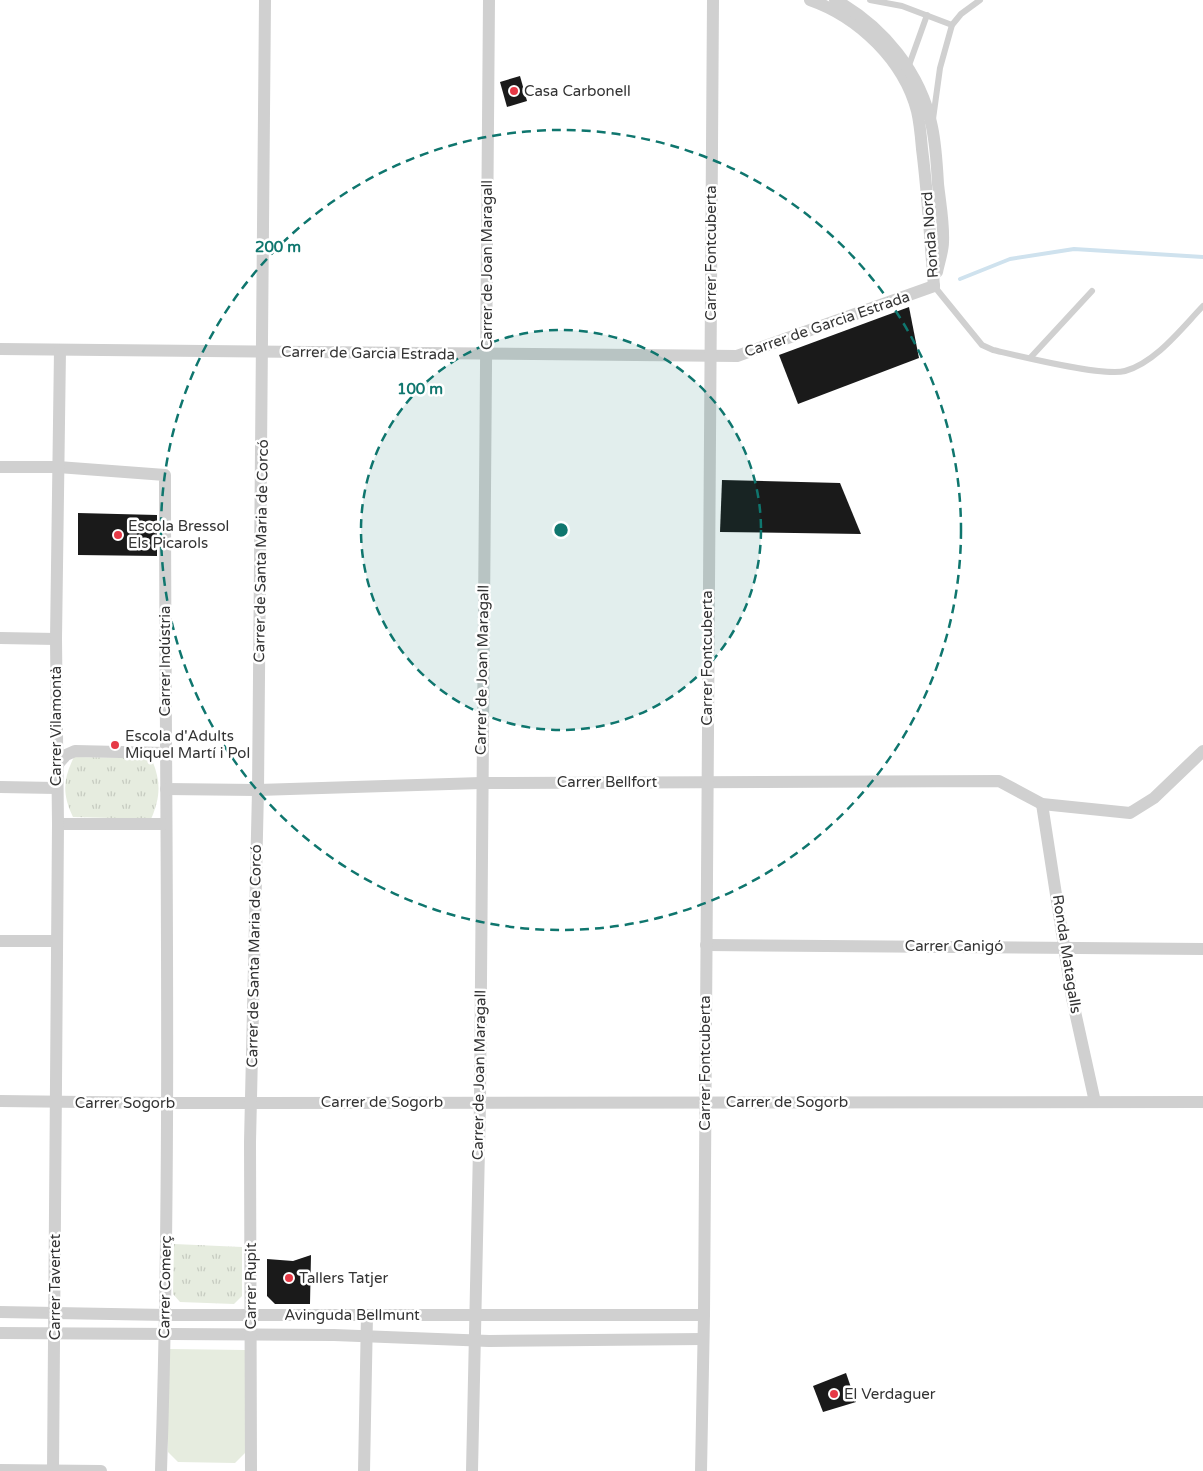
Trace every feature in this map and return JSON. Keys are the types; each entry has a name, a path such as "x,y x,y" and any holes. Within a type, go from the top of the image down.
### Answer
{"street":[{"name":"Carrer de Santa Maria de Corcó","path":"251,1102 258,790 264,352 265,0"},
{"name":"Carrer de Joan Maragall","path":"472,1471 480,1102 488,0"},
{"name":"Carrer Fontcuberta","path":"701,1471 704,1315 713,0"},
{"name":"Ronda Nord","path":"810,0 839,14 870,36 889,57 909,90 917,112 926,173 934,286"},
{"name":"Ronda Nord","path":"842,1 889,42 908,69 921,95 932,126 943,242 934,286"},
{"name":"Carrer de Garcia Estrada","path":"0,350 737,356 934,286"},
{"name":"Carrer Vilamontà","path":"56,1102 58,824 56,788 56,639 60,350"},
{"path":"0,467 58,467"},
{"name":"Carrer Indústria","path":"58,467 165,475 167,1104"},
{"path":"0,638 56,639"},
{"path":"57,765 66,756 75,751 165,754"},
{"path":"1042,804 1130,813 1154,798 1203,751"},
{"name":"Carrer Bellfort","path":"166,789 258,790 481,782 999,781 1042,804"},
{"path":"0,787 56,788"},
{"name":"Ronda Matagalls","path":"1042,804 1066,947 1072,998 1095,1102"},
{"path":"58,824 165,824"},
{"path":"0,941 56,942"},
{"name":"Carrer Canigó","path":"706,945 1203,949"},
{"name":"Carrer Sogorb","path":"0,1101 167,1104 251,1102"},
{"name":"Carrer Tavertet","path":"53,1471 56,1102"},
{"name":"Carrer de Sogorb","path":"251,1102 1203,1102"},
{"name":"Carrer Rupit","path":"251,1102 251,1471"},
{"name":"Carrer Comerç","path":"160,1471 166,1315 167,1104"},
{"name":"Avinguda Bellmunt","path":"0,1312 166,1315 704,1315"},
{"path":"364,1471 368,1315"},
{"name":"Avinguda Bellmunt","path":"0,1333 251,1334 475,1340 703,1339"},
{"path":"0,1470 101,1471"}],"lane":[{"path":"870,0 902,6 952,24"},
{"path":"932,126 940,68 952,24 961,14 980,0"},
{"path":"908,69 927,15"},
{"path":"934,286 982,345 993,350 1089,370 1124,371 1159,352 1203,306"},
{"path":"1031,357 1092,291"}],"green space":[{"path":"74,757 151,758 157,774 158,795 151,819 73,817 69,809 65,787"},
{"path":"174,1244 242,1247 242,1296 234,1304 180,1302 173,1294"},
{"path":"168,1349 246,1350 246,1452 235,1463 178,1462 168,1452"}],"building":[{"name":"Casa Carbonell","path":"520,76 527,101 507,107 500,82"},
{"path":"909,307 919,358 798,404 779,355"},
{"path":"722,480 840,483 861,534 720,532"},
{"name":"Escola Bressol Els Picarols","path":"78,513 157,515 157,556 78,555"},
{"name":"Tallers Tatjer","path":"311,1255 310,1304 275,1304 267,1296 267,1259 293,1261"},
{"name":"El Verdaguer","path":"846,1373 856,1402 823,1412 813,1386"}],"waterway":[{"path":"960,279 1010,259 1074,249 1203,257"}],"place":[{"name":"Casa Carbonell","path":"514,91"},
{"name":"Escola Bressol Els Picarols","path":"118,535"},
{"name":"Escola d'Adults Miquel Martí i Pol","path":"115,745"},
{"name":"Tallers Tatjer","path":"289,1278"},
{"name":"El Verdaguer","path":"834,1394"}]}
